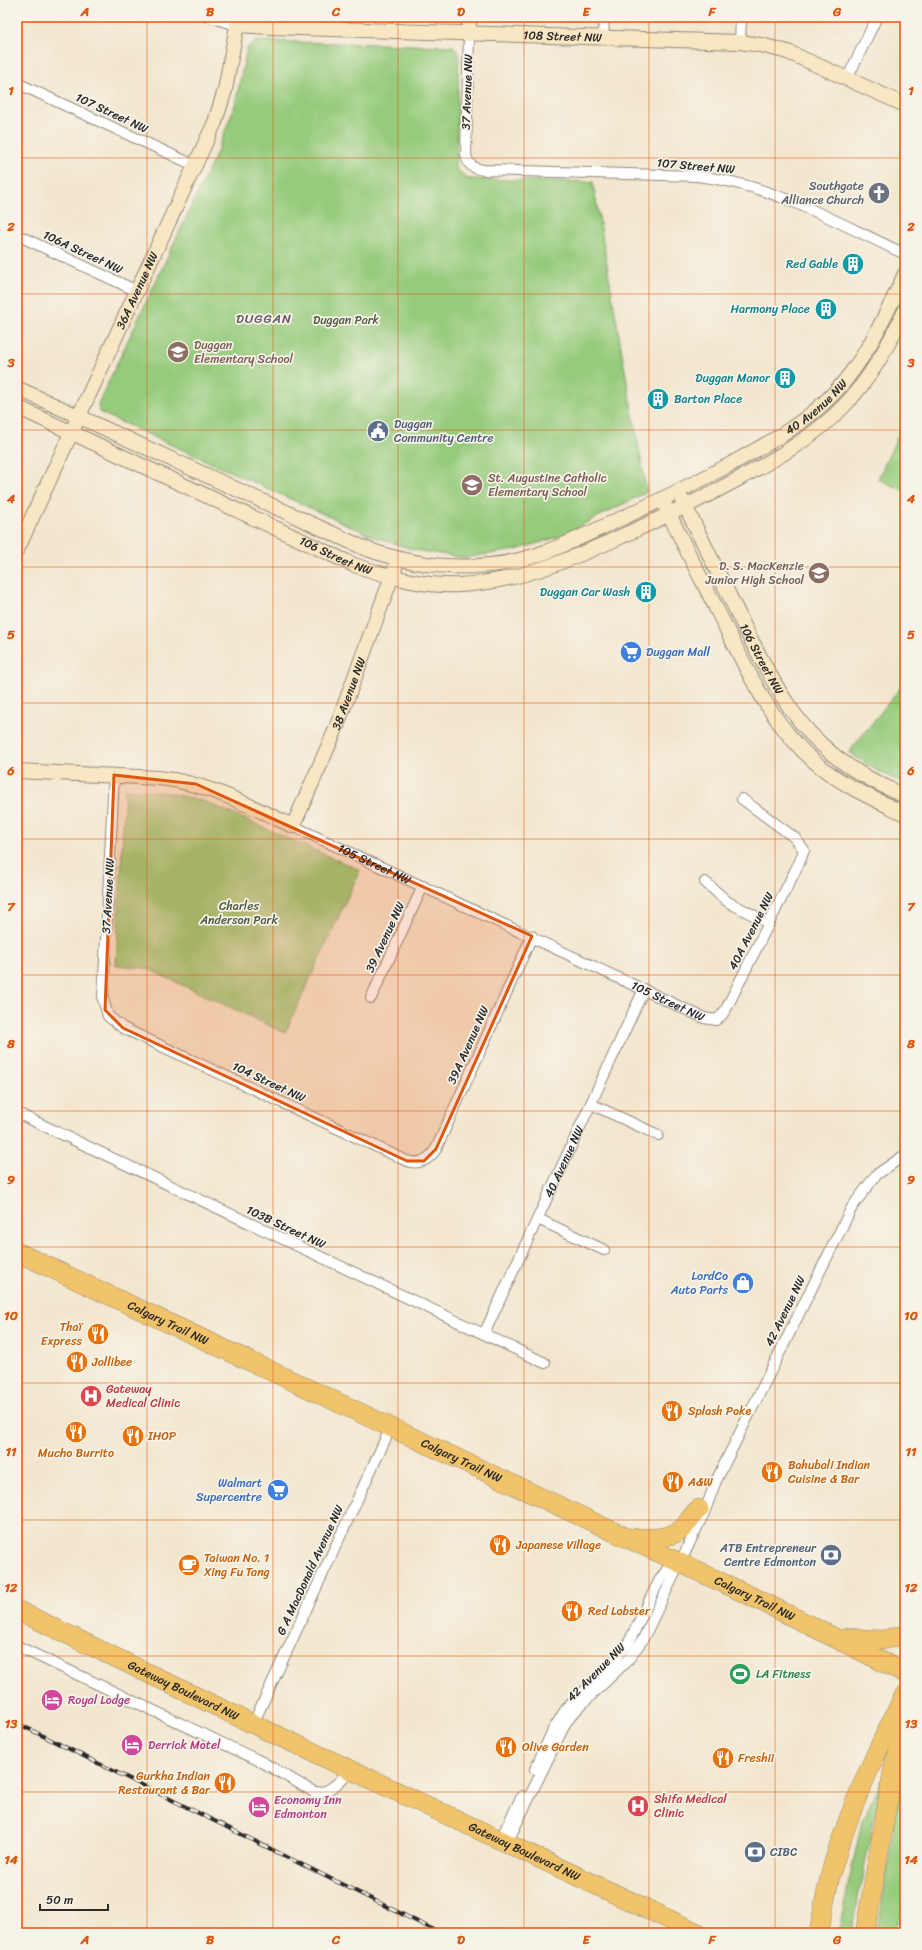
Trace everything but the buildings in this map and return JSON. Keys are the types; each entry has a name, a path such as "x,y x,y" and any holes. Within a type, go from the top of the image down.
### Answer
{"highway":[{"name":"Calgary Trail NW","path":"17,1252 677,1561 837,1638 905,1673"},
{"path":"627,1538 671,1535 684,1526 705,1502"},
{"name":"Gateway Boulevard NW","path":"17,1610 253,1724 698,1933"},
{"path":"837,1638 882,1640 905,1635"},
{"path":"819,1933 834,1863 848,1821 874,1760 905,1694"},
{"path":"865,1933 894,1766 905,1732"}],"street":[{"name":"108 Street NW","path":"209,17 237,25 269,27 740,42 761,44 788,52 905,105"},
{"name":"37 Avenue NW","path":"469,17 466,154 470,165"},
{"path":"603,38 604,17"},
{"path":"740,42 741,17"},
{"path":"847,79 876,17"},
{"name":"36A Avenue NW","path":"18,547 196,166 215,122 222,101 237,25"},
{"name":"107 Street NW","path":"17,83 196,166"},
{"name":"107 Street NW","path":"470,165 476,169 484,170 689,176 729,180 778,196 905,254"},
{"name":"106A Street NW","path":"17,235 137,291"},
{"name":"40 Avenue NW","path":"678,492 792,429 824,403 844,382 862,357 881,325 905,274"},
{"name":"40 Avenue NW","path":"669,514 763,466 820,429 843,407 877,365 905,311"},
{"name":"106 Street NW","path":"17,388 341,538 397,558 440,567 491,565 528,558 559,547 678,492 769,674 807,730 833,755 859,774 905,796"},
{"name":"106 Street NW","path":"17,407 340,559 392,577 433,584 459,585 492,582 529,574 566,562 669,514"},
{"name":"106 Street NW","path":"663,500 754,685 787,733 805,753 827,772 861,794 905,814"},
{"name":"38 Avenue NW","path":"293,826 335,731 392,577 397,558"},
{"name":"105 Street NW","path":"17,771 160,778 196,784 214,790 532,936 704,1018 716,1020"},
{"name":"37 Avenue NW","path":"108,1016 103,999 114,775"},
{"name":"40A Avenue NW","path":"716,1020 726,1009 800,862 804,850 795,838 742,799"},
{"path":"705,882 728,902 769,923"},
{"name":"39 Avenue NW","path":"371,998 423,886"},
{"name":"39A Avenue NW","path":"424,1161 433,1154 436,1149 532,936"},
{"name":"40 Avenue NW","path":"484,1334 644,989"},
{"name":"104 Street NW","path":"108,1016 123,1028 407,1160 412,1162 424,1161"},
{"path":"591,1104 658,1135"},
{"name":"103B Street NW","path":"17,1113 545,1364"},
{"name":"42 Avenue NW","path":"677,1561 852,1207 876,1175 905,1155"},
{"path":"538,1219 604,1250"},
{"name":"G A MacDonald Avenue NW","path":"253,1724 391,1427"},
{"name":"42 Avenue NW","path":"504,1842 561,1717 625,1647 662,1576 677,1561 704,1513 705,1502"},
{"path":"17,1646 262,1762 314,1792 324,1792 332,1787 350,1770"},
{"path":"17,1931 21,1933"}],"highlighted area":[{"path":"114,775 196,784 532,936 436,1149 424,1161 407,1161 123,1028 105,1010"}],"green space":[{"name":"Duggan Park","path":"257,41 453,46 459,52 456,169 468,179 593,182 647,492 558,537 516,550 464,558 415,550 374,537 99,412 98,404 217,152 235,105 247,48"},
{"path":"905,420 905,491 878,479"},
{"path":"905,682 905,784 877,771 849,752"},
{"name":"Charles Anderson Park","path":"125,789 169,793 203,801 360,870 285,1033 146,968 116,965"},
{"path":"905,1765 905,1905 892,1933 875,1933 880,1915"},
{"path":"882,1780 851,1933 838,1933 862,1821"}],"railway":[{"path":"17,1723 440,1933"}],"place":[{"name":"Southgate Alliance Church","path":"879,193"},
{"name":"Red Gable","path":"853,264"},
{"name":"Harmony Place","path":"826,309"},
{"name":"Duggan Elementary School","path":"178,352"},
{"name":"Duggan Manor","path":"785,378"},
{"name":"Barton Place","path":"658,399"},
{"name":"Duggan Community Centre","path":"378,431"},
{"name":"St. Augustine Catholic Elementary School","path":"472,485"},
{"name":"D. S. MacKenzie Junior High School","path":"819,573"},
{"name":"Duggan Car Wash","path":"646,592"},
{"name":"Duggan Mall","path":"631,652"},
{"name":"LordCo Auto Parts","path":"743,1283"},
{"name":"Thaï Express","path":"98,1334"},
{"name":"Jollibee","path":"77,1362"},
{"name":"Gateway Medical Clinic","path":"91,1396"},
{"name":"Splash Poke","path":"672,1411"},
{"name":"Mucho Burrito","path":"76,1432"},
{"name":"IHOP","path":"133,1436"},
{"name":"Bahubali Indian Cuisine & Bar","path":"772,1472"},
{"name":"A&W","path":"673,1482"},
{"name":"Walmart Supercentre","path":"278,1490"},
{"name":"Japanese Village","path":"500,1545"},
{"name":"ATB Entrepreneur Centre Edmonton","path":"831,1555"},
{"name":"Taiwan No. 1 Xing Fu Tang","path":"189,1565"},
{"name":"Red Lobster","path":"572,1611"},
{"name":"LA Fitness","path":"740,1674"},
{"name":"Royal Lodge","path":"52,1700"},
{"name":"Derrick Motel","path":"132,1745"},
{"name":"Olive Garden","path":"506,1747"},
{"name":"Freshii","path":"723,1758"},
{"name":"Gurkha Indian Restaurant & Bar","path":"225,1783"},
{"name":"Shifa Medical Clinic","path":"638,1806"},
{"name":"Economy Inn Edmonton","path":"259,1807"},
{"name":"CIBC","path":"755,1852"}],"district":[{"name":"DUGGAN","path":"264,318"}]}
